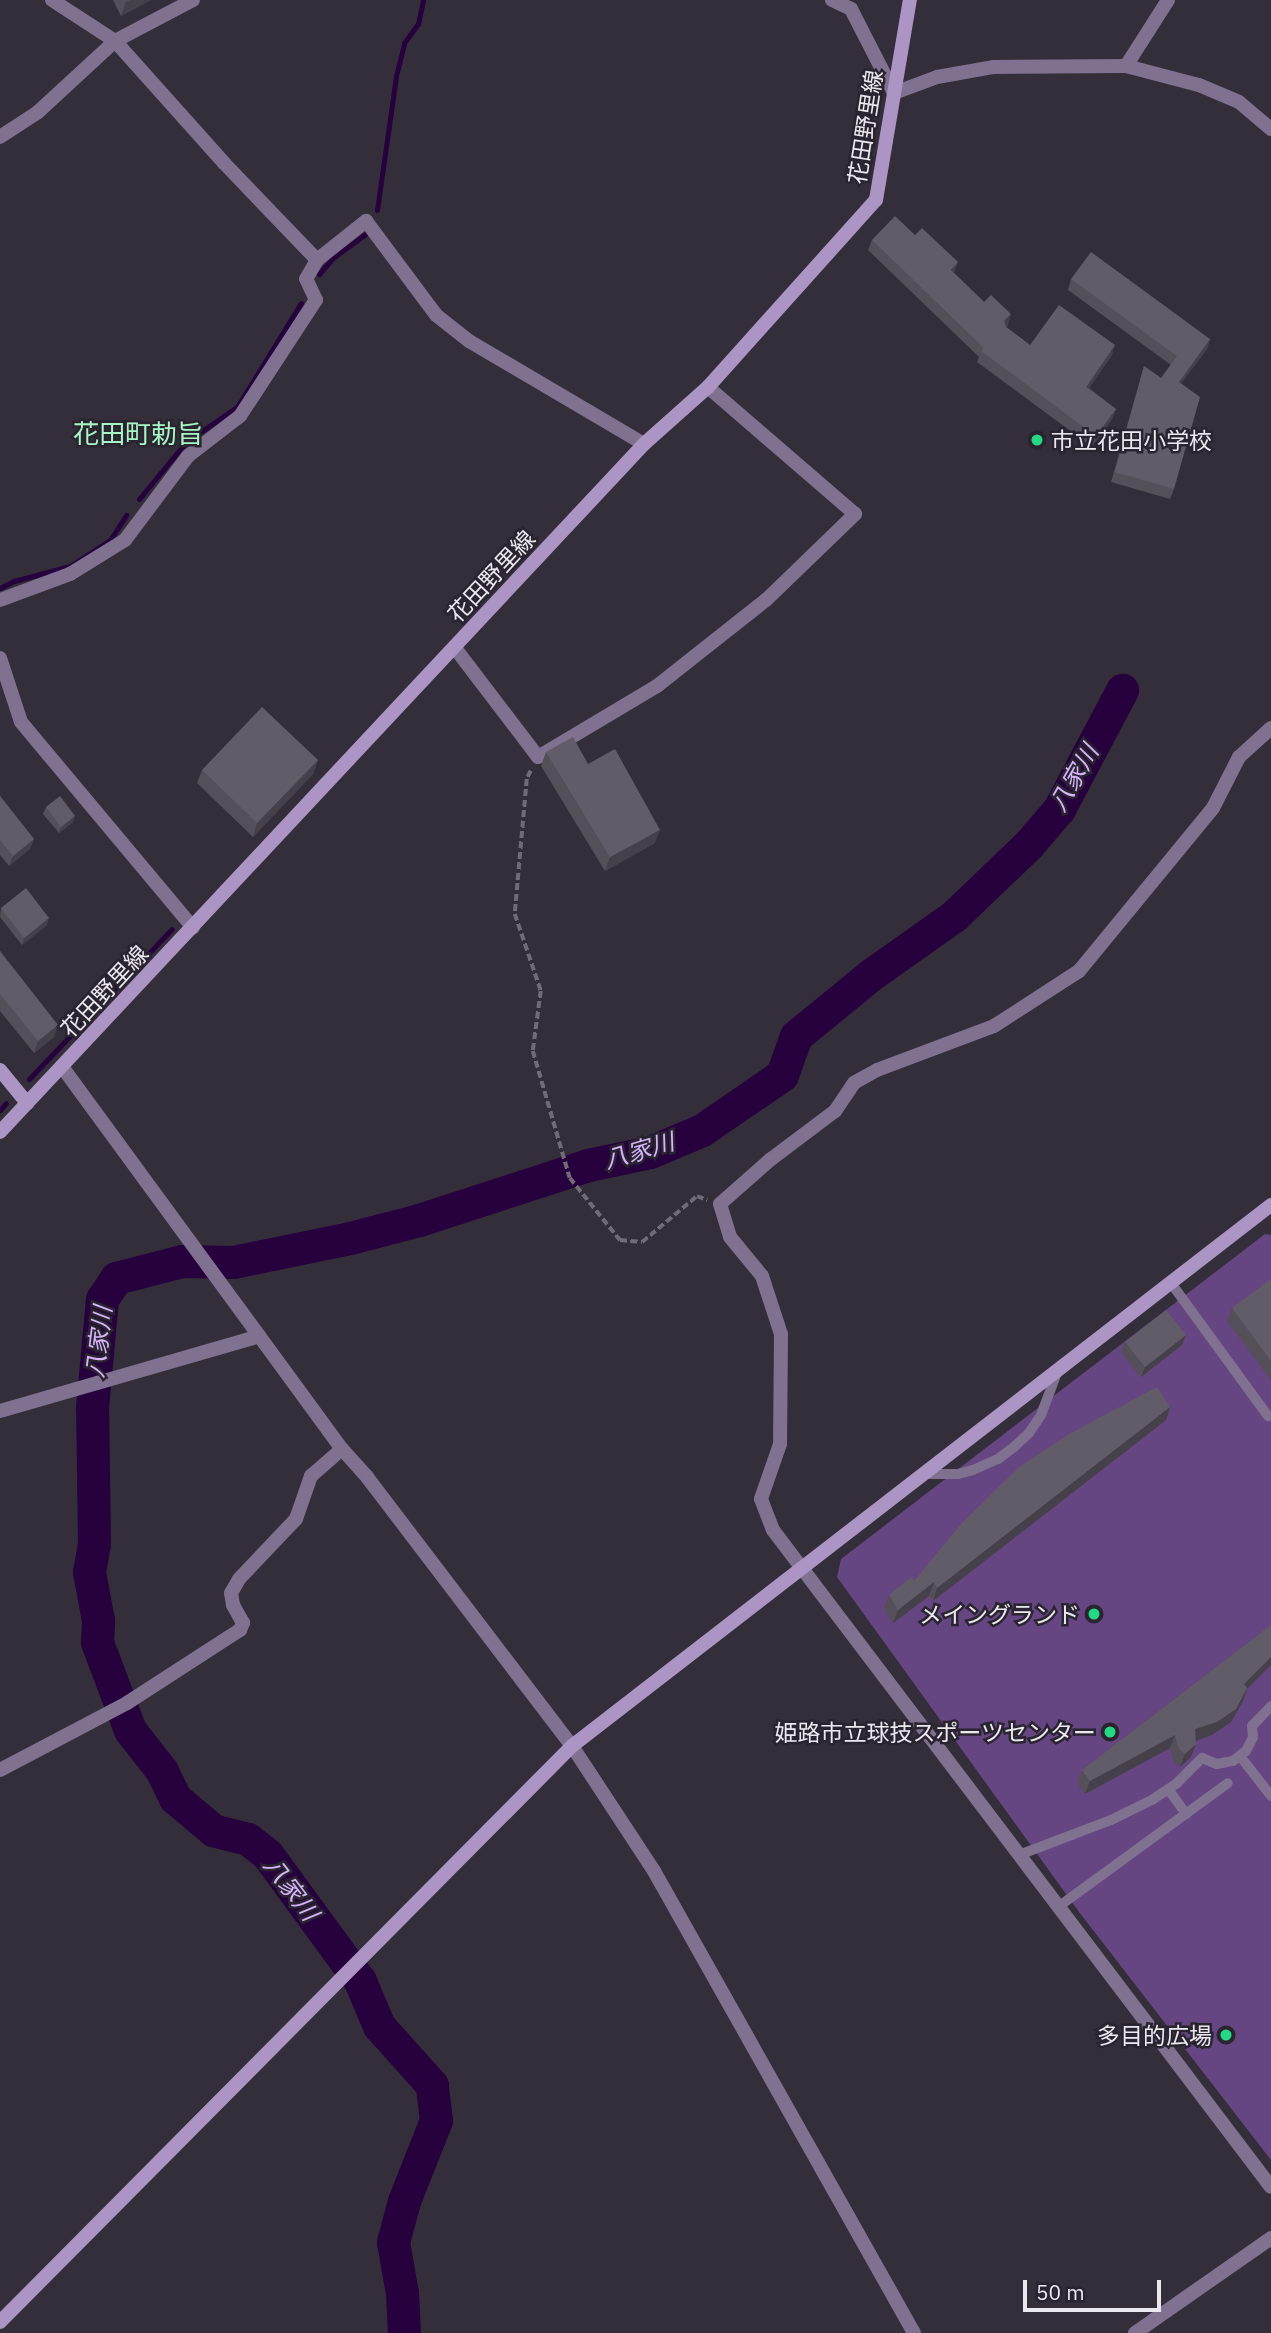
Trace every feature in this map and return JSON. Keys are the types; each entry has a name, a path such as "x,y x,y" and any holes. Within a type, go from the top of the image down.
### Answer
{"street":[{"path":"52,0 115,41 224,163 317,260"},
{"path":"0,137 38,112 115,41 193,0"},
{"path":"832,0 851,9 894,93 937,77 994,67 1126,66 1199,85 1238,102 1271,129"},
{"name":"花田野里線","path":"0,1132 63,1068 644,444 708,387 876,200 910,0"},
{"path":"1126,66 1168,0"},
{"path":"0,598 70,574 125,540 188,456 240,416 316,300 306,279 317,260 366,220 436,315 469,341 644,444"},
{"path":"455,648 538,757 657,686 766,600 855,514 708,387"},
{"path":"0,657 21,722 193,928"},
{"path":"1271,728 1239,757 1213,808 1079,971 995,1026 877,1070 854,1083 835,1111 771,1159 720,1205 730,1237 762,1276 781,1334 780,1444 761,1499 773,1530 1271,2187"},
{"path":"63,1068 342,1449 367,1477 572,1746 654,1871 914,2333"},
{"path":"0,1070 27,1103"},
{"path":"0,2322 572,1746 1271,1205"},
{"path":"0,1411 259,1336"},
{"path":"0,1770 127,1703 240,1630 243,1623 233,1605 231,1593 239,1579 296,1519 311,1476 342,1449"},
{"path":"1135,2333 1271,2238"}],"lane":[{"path":"1171,1283 1270,1418"},
{"path":"923,1474 958,1474 973,1470 998,1459 1014,1447 1041,1415 1058,1370"},
{"path":"1019,1855 1111,1820 1168,1788 1202,1758 1217,1764 1233,1761 1246,1751 1253,1737 1252,1726 1271,1706"},
{"path":"1240,1756 1271,1796"},
{"path":"1058,1907 1228,1783"},
{"path":"1168,1788 1186,1814"}],"path":[{"path":"538,757 527,779 515,914 541,991 533,1051 570,1178 620,1240 642,1242 697,1196 720,1205"}],"shaded area":[{"name":"姫路市立球技スポーツセンター","path":"1265,1234 1271,1235 1271,2160 1079,1912 837,1577 841,1559"}],"building":[{"path":"895,216 915,235 922,228 958,262 951,270 984,302 991,295 1011,314 1004,321 1006,327 1030,345 1059,305 1115,345 1086,387 1116,409 1096,436 981,351 984,348 872,240"},
{"path":"1091,252 1210,339 1179,382 1200,397 1174,489 1115,472 1144,366 1161,378 1177,356 1071,279"},
{"path":"262,707 318,760 257,823 202,770"},
{"path":"573,737 588,764 615,749 660,830 610,857 546,752"},
{"path":"0,796 34,839 13,856 0,840"},
{"path":"60,796 75,816 61,827 46,807"},
{"path":"26,888 49,918 24,938 1,908"},
{"path":"0,951 58,1025 38,1041 0,994"},
{"path":"1271,1279 1271,1361 1232,1308"},
{"path":"1166,1310 1186,1335 1145,1367 1125,1342"},
{"path":"1157,1387 1170,1407 937,1588 934,1582 898,1610 889,1595 911,1577 914,1581 962,1523 1018,1468 1071,1433"},
{"path":"1271,1625 1271,1657 1244,1684 1247,1688 1236,1709 1217,1722 1195,1729 1196,1744 1185,1754 1179,1749 1175,1735 1090,1781 1082,1770"}],"waterway":[{"path":"377,210 396,76 404,43 418,24 423,0"},
{"path":"319,274 334,257 366,234"},
{"path":"139,499 186,442 237,407 301,303"},
{"path":"0,588 14,581 70,566 110,540 126,515"},
{"name":"八家川","path":"404,2333 402,2293 393,2242 404,2201 436,2120 432,2085 379,2026 360,1981 267,1854 248,1839 213,1830 175,1798 162,1771 130,1730 97,1642 98,1620 89,1572 94,1543 92,1408 102,1299 116,1278 182,1261 233,1262 350,1238 419,1220 588,1165 650,1152 702,1130 782,1075 796,1036 872,974 954,916 1029,844 1059,809 1122,690"},
{"path":"29,1079 172,929"},
{"path":"0,1110 6,1103"}],"place":[{"name":"市立花田小学校","path":"1037,440"},
{"name":"メイングランド","path":"1094,1614"},
{"name":"姫路市立球技スポーツセンター","path":"1110,1732"},
{"name":"多目的広場","path":"1226,2035"}],"district":[{"name":"花田町勅旨","path":"138,434"}]}
